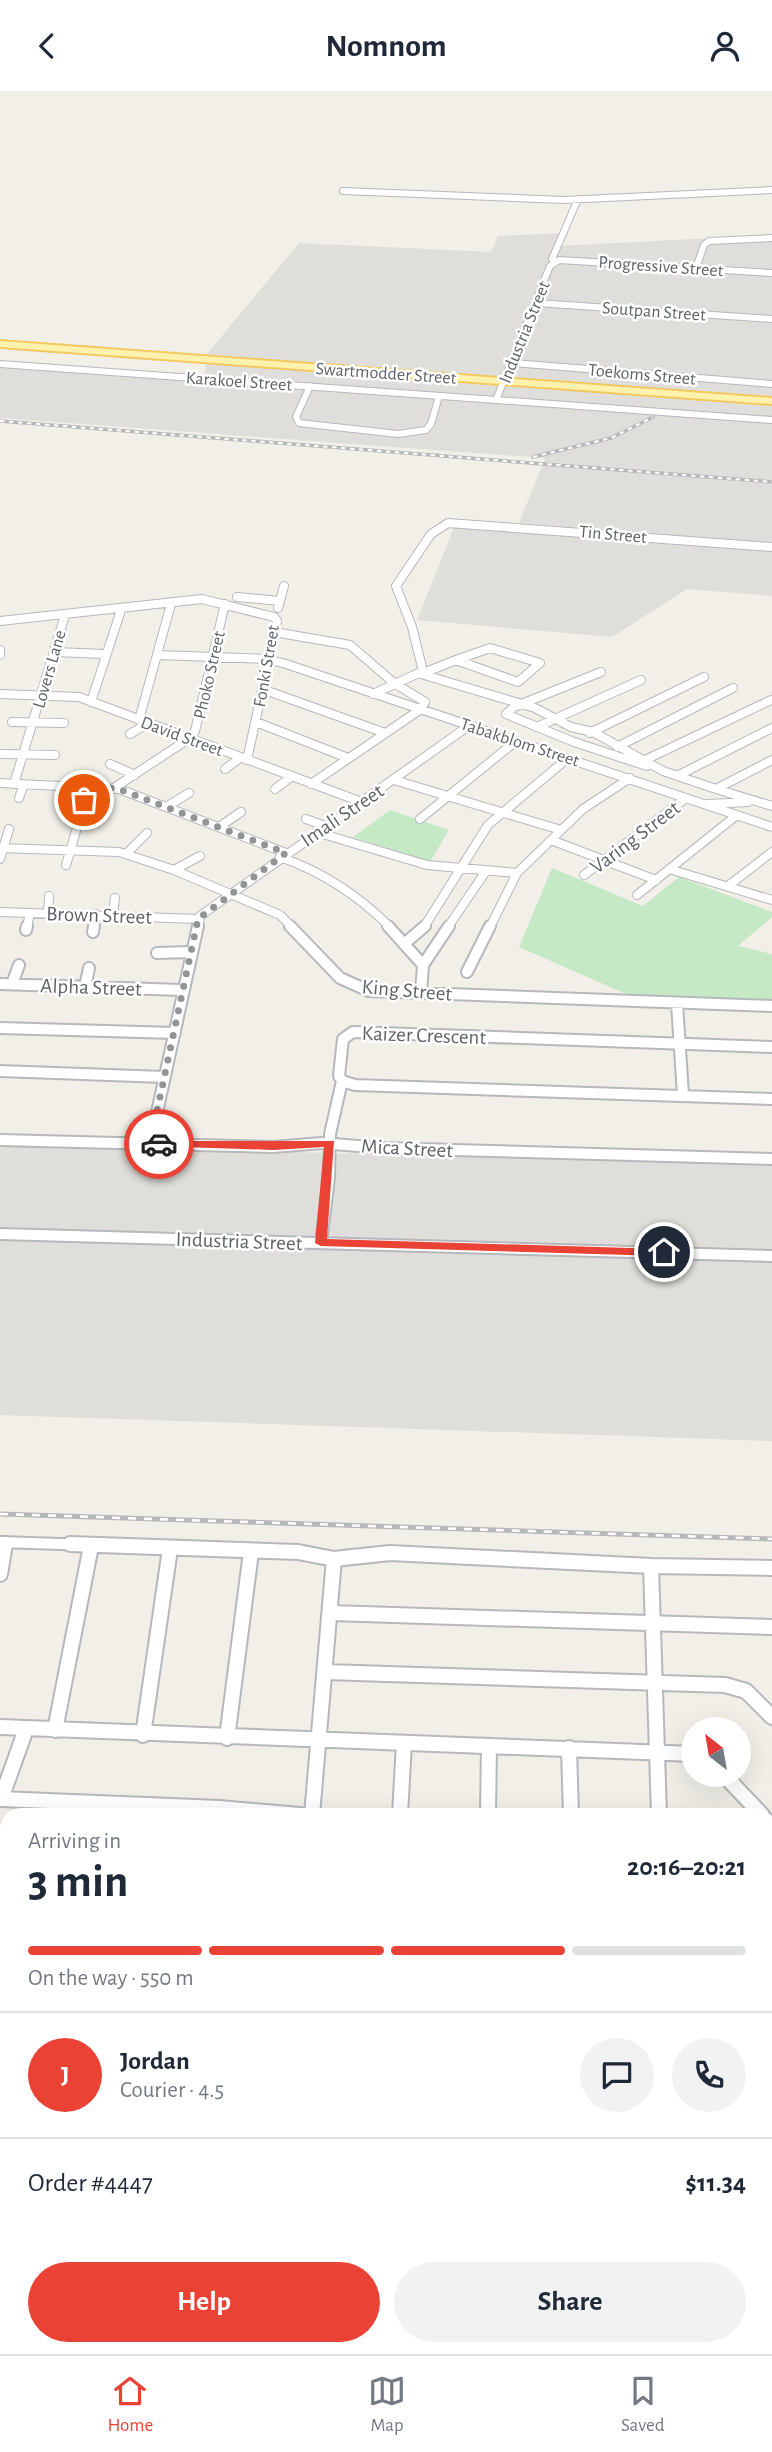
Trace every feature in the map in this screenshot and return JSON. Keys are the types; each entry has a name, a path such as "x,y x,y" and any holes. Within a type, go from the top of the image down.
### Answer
{"main road":[{"name":"Swartmodder Street","path":"0,344 772,401"}],"street":[{"path":"343,191 578,199 772,190"},
{"name":"Industria Street","path":"496,400 578,199"},
{"path":"696,268 704,245 709,241 772,238"},
{"name":"Progressive Street","path":"552,262 559,260 772,273"},
{"name":"Soutpan Street","path":"537,303 772,319"},
{"name":"Toekoms Street","path":"513,363 772,384"},
{"name":"Karakoel Street","path":"0,364 772,420"},
{"path":"310,386 296,417 299,423 398,433 426,430 431,424 439,396"},
{"name":"Tin Street","path":"421,674 423,669 412,627 397,592 397,581 431,534 454,521 772,547"},
{"path":"276,618 284,586"},
{"path":"237,597 280,601"},
{"name":"Fonki Street","path":"0,621 121,610 202,599 276,618 256,722 244,759"},
{"path":"131,734 144,722 171,604"},
{"name":"Phoko Street","path":"114,788 190,738 197,728 212,657 227,605"},
{"path":"91,702 121,610"},
{"name":"Lovers Lane","path":"19,798 18,784 24,754 65,615"},
{"path":"274,632 350,645 394,683 424,700 421,709 311,784"},
{"path":"373,694 394,683 421,674 456,660 490,648 540,663 518,682 456,660"},
{"path":"55,652 105,654"},
{"name":"Tabakblom Street","path":"158,655 267,659 772,827"},
{"path":"601,672 506,711 508,716 574,742 772,806"},
{"path":"421,674 522,704 555,717 571,727 593,731 663,771"},
{"path":"574,742 704,677"},
{"path":"537,727 641,680"},
{"path":"608,753 733,688"},
{"path":"262,689 385,733"},
{"name":"David Street","path":"0,694 73,696 359,801"},
{"path":"645,760 771,700"},
{"name":"Lovers Lane","path":"12,722 64,723"},
{"path":"256,722 348,758"},
{"name":"Imali Street","path":"198,919 283,855 470,725"},
{"path":"677,776 772,728"},
{"path":"420,819 516,741"},
{"path":"2,754 55,755"},
{"path":"404,944 424,927 483,831 500,812 568,758"},
{"path":"225,769 244,759"},
{"path":"716,789 772,760"},
{"path":"110,764 135,775"},
{"path":"275,789 290,777"},
{"path":"467,972 517,873 583,810 630,778"},
{"path":"394,780 561,829"},
{"path":"0,783 114,788 219,827 315,868 344,886 423,965"},
{"path":"84,800 88,786"},
{"path":"166,807 189,793"},
{"name":"Varing Street","path":"583,875 686,798"},
{"path":"707,805 761,803"},
{"path":"219,827 241,812"},
{"path":"637,895 737,815"},
{"path":"306,819 325,826"},
{"path":"0,859 9,829"},
{"path":"66,865 76,831"},
{"path":"316,832 418,863 517,873"},
{"path":"127,853 147,833"},
{"path":"551,840 605,858 656,880"},
{"name":"King Street","path":"2,848 127,853 174,870 280,915 349,984 369,991 772,1006"},
{"path":"727,886 772,852"},
{"path":"174,870 200,856"},
{"path":"669,869 772,900"},
{"path":"421,993 423,965 486,871"},
{"path":"48,913 49,896"},
{"path":"113,915 115,898"},
{"name":"Brown Street","path":"0,912 198,919"},
{"path":"26,930 30,913"},
{"path":"93,932 96,914"},
{"path":"150,1144 198,919"},
{"path":"157,953 190,952"},
{"path":"12,984 19,965"},
{"path":"85,987 89,968"},
{"name":"Alpha Street","path":"0,984 182,990"},
{"path":"677,1003 683,1095"},
{"path":"0,1028 174,1033"},
{"name":"Kaizer Crescent","path":"342,1081 339,1076 343,1039 354,1032 772,1047"},
{"path":"0,1072 164,1077"},
{"path":"321,1243 330,1134 342,1081 355,1085 772,1099"},
{"name":"Mica Street","path":"0,1140 273,1147 330,1144 421,1150 772,1159"},
{"name":"Industria Street","path":"0,1234 772,1256"},
{"path":"0,1574 3,1542 298,1552 334,1559 359,1554 390,1553 772,1569"},
{"path":"55,1730 91,1546"},
{"path":"143,1735 170,1549"},
{"path":"227,1738 251,1552"},
{"path":"313,1808 334,1559"},
{"path":"651,1566 659,1808"},
{"path":"331,1613 772,1627"},
{"path":"326,1672 725,1685 742,1688 772,1717"},
{"path":"0,1727 143,1735 681,1753"},
{"path":"26,1729 1,1799 111,1808"},
{"path":"400,1808 404,1744"},
{"path":"488,1808 489,1746"},
{"path":"569,1748 571,1808"},
{"path":"735,1787 755,1808"}],"shaded area":[{"path":"559,233 555,246 772,235 772,596 687,589 612,637 417,620 455,525 584,534 584,528 519,523 545,458 0,418 0,367 205,382 206,355 299,243 491,252 498,236"},
{"path":"0,1144 772,1165 772,1441 0,1415"}],"green space":[{"path":"390,810 449,830 430,862 353,837"},
{"path":"552,868 643,906 679,877 772,912 772,917 738,946 772,954 772,1001 633,997 519,947"}],"railway":[{"path":"533,457 611,438 653,417"},
{"path":"0,421 772,482"},
{"path":"0,1514 772,1539"}],"way so far":[{"path":"84,800 88,786 119,789 286,853 198,919 150,1144 159,1144"}],"route":[{"path":"159,1144 273,1147 330,1144 321,1243 664,1252"}]}
